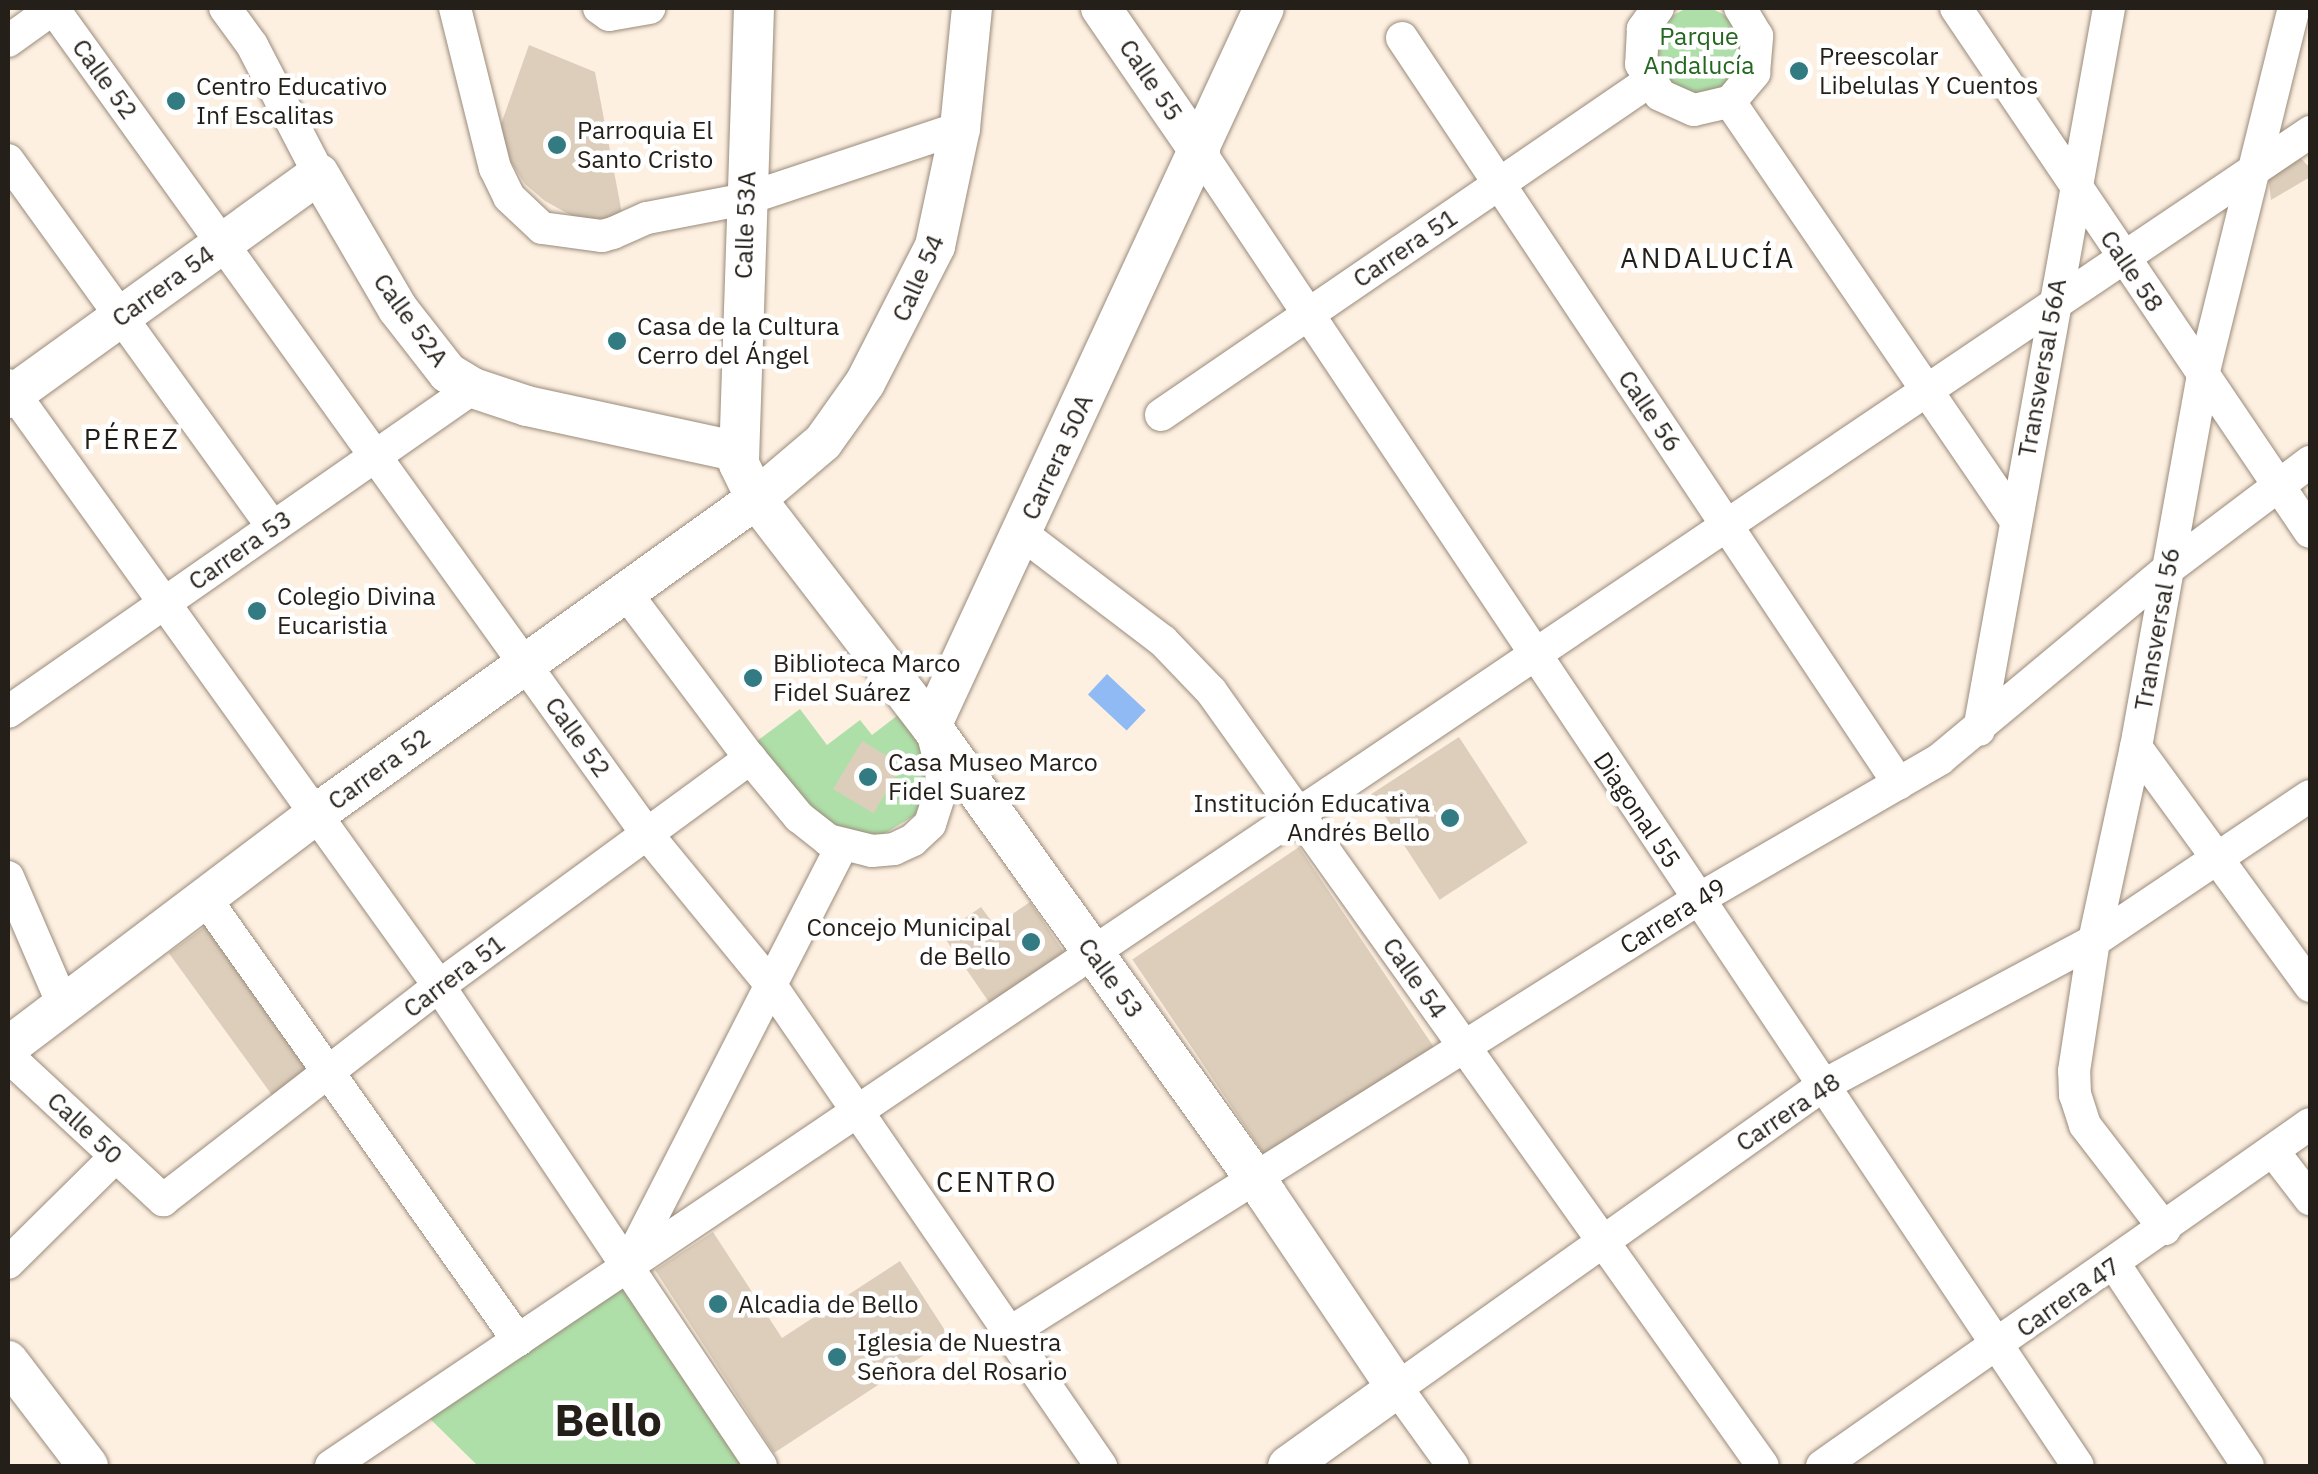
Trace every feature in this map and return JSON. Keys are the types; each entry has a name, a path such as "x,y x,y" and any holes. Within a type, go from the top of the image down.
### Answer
{"main road":[{"name":"Calle 53A","path":"754,8 736,451 756,499"},
{"name":"Calle 54","path":"756,499 834,429 889,341 935,246 960,128 972,8"},
{"name":"Calle 55","path":"1101,8 1200,152"},
{"path":"1174,113 1195,108 1236,8"},
{"name":"Carrera 50A","path":"931,726 1264,8"},
{"name":"Carrera 54","path":"10,392 319,174"},
{"name":"Calle 52A","path":"319,174 416,335 448,373 472,388 527,406 736,451"},
{"name":"Carrera 52","path":"8,1047 316,814 756,499"},
{"name":"Calle 53","path":"756,499 931,726 1256,1180 1397,1388"},
{"path":"13,1380 88,1466"},
{"name":"Carrera 48","path":"1288,1466 1397,1388"}],"street":[{"path":"8,41 54,8"},
{"name":"Calle 52","path":"54,8 647,834 770,984 1101,1466"},
{"name":"Calle 52A","path":"225,8 252,45 319,174"},
{"path":"455,8 495,168 522,212 542,228 602,236 648,218 746,199 960,128"},
{"path":"600,10 609,16 649,8"},
{"path":"1658,8 1643,29 1640,46 1648,82 1675,106 1694,110 1730,102 1744,90 1759,55 1752,11"},
{"name":"Calle 58","path":"1956,8 2310,532"},
{"name":"Transversal 56A","path":"1979,730 2108,8"},
{"name":"Transversal 56","path":"2166,1229 2085,1125 2075,1095 2074,1072 2094,941 2136,747 2203,375 2270,92 2294,8"},
{"name":"Calle 56","path":"1402,38 1899,784"},
{"name":"Carrera 51","path":"1161,415 1648,82"},
{"path":"331,1466 2308,137 2270,92"},
{"path":"1730,102 2016,521"},
{"name":"Diagonal 55","path":"1200,152 2078,1466"},
{"path":"8,160 273,528"},
{"name":"Carrera 53","path":"8,712 472,388"},
{"path":"10,392 440,986 761,1466"},
{"name":"Carrera 49","path":"1009,1334 1697,900 1899,784 1979,730 2168,569 2310,462"},
{"name":"Calle 54","path":"1021,533 1189,665 1763,1466"},
{"path":"626,592 799,817 842,846 872,852 894,849 913,840 930,824 942,772 931,726"},
{"path":"2136,747 2310,986"},
{"name":"Carrera 51","path":"163,1200 440,986 750,758"},
{"name":"Carrera 48","path":"1397,1388 1822,1086 2094,941 2310,796"},
{"path":"627,1266 842,846"},
{"path":"8,877 62,1005"},
{"path":"205,898 518,1340"},
{"name":"Calle 50","path":"8,1056 163,1200"},
{"name":"Carrera 47","path":"1822,1466 2115,1266 2310,1124"},
{"path":"2273,1152 2310,1199"},
{"path":"8,1264 116,1156"},
{"path":"2115,1266 2248,1466"},
{"name":"Calle 53","path":"1397,1388 1453,1466"}],"green space":[{"name":"Parque Andalucía","path":"1691,7 1707,7 1730,19 1739,33 1739,67 1730,81 1707,93 1691,93 1675,86 1663,74 1656,58 1656,42 1663,26 1675,14"},
{"path":"800,709 827,745 860,720 872,735 902,712 918,735 931,766 926,798 915,815 874,840 847,833 812,812 757,741"},
{"path":"627,1266 744,1466 478,1466 418,1407"}],"water":[{"path":"1107,674 1146,710 1127,731 1088,694"}],"building":[{"name":"Parroquia El Santo Cristo","path":"529,45 595,72 624,224 574,217 525,184 511,162 500,127"},
{"path":"2298,155 2310,168 2310,177 2271,200 2268,173"},
{"name":"Institución Educativa Andrés Bello","path":"1459,737 1528,843 1440,900 1371,794"},
{"name":"Casa Museo Marco Fidel Suarez","path":"862,741 902,765 873,813 833,789"},
{"path":"1299,847 1437,1051 1270,1163 1132,959"},
{"path":"1030,902 1067,957 993,1008 942,934 981,907 995,926"},
{"path":"210,923 316,1069 275,1099 169,953"},
{"name":"Iglesia de Nuestra Señora del Rosario","path":"713,1232 782,1338 900,1261 950,1338 774,1453 655,1270"}],"place":[{"name":"Preescolar Libelulas Y Cuentos","path":"1799,71"},
{"name":"Centro Educativo Inf Escalitas","path":"176,101"},
{"name":"Parroquia El Santo Cristo","path":"557,145"},
{"name":"Casa de la Cultura Cerro del Ángel","path":"617,341"},
{"name":"Colegio Divina Eucaristia","path":"257,611"},
{"name":"Biblioteca Marco Fidel Suárez","path":"753,678"},
{"name":"Casa Museo Marco Fidel Suarez","path":"868,777"},
{"name":"Institución Educativa Andrés Bello","path":"1450,818"},
{"name":"Concejo Municipal de Bello","path":"1031,942"},
{"name":"Alcadia de Bello","path":"718,1304"},
{"name":"Iglesia de Nuestra Señora del Rosario","path":"837,1357"}],"district":[{"name":"ANDALUCÍA","path":"1708,258"},
{"name":"PÉREZ","path":"132,439"},
{"name":"CENTRO","path":"997,1182"},
{"name":"Bello","path":"608,1420"}]}
